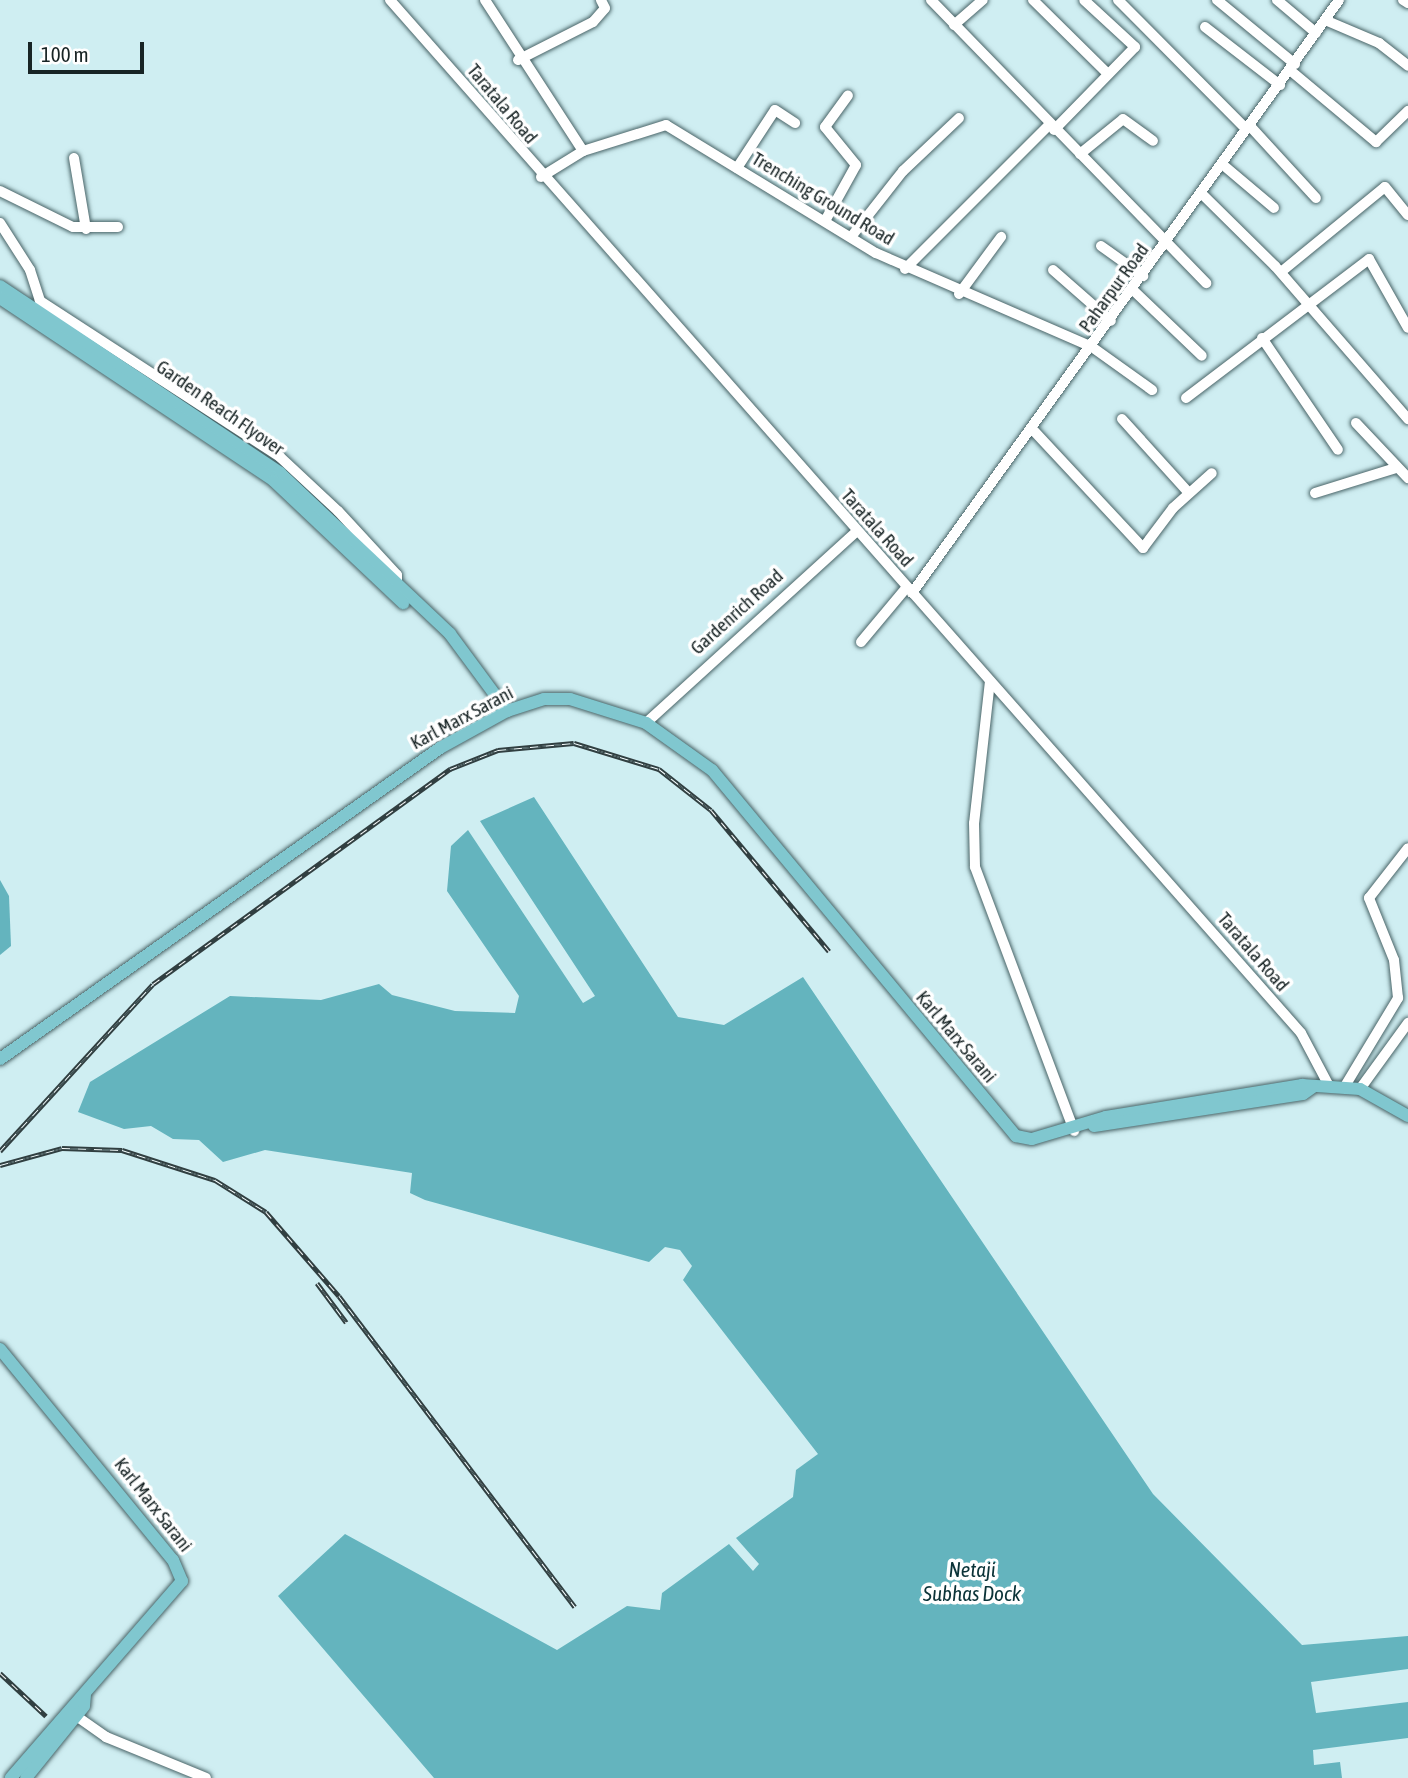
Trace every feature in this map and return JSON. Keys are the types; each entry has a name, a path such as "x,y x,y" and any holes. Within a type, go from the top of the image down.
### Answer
{"main road":[{"name":"Garden Reach Flyover","path":"0,286 280,473 341,540"},
{"name":"Garden Reach Flyover","path":"0,298 274,481 462,653 507,711"},
{"name":"Karl Marx Sarani","path":"0,1059 419,763 507,711 544,699 570,699 646,723 694,754 729,788 1016,1136 1074,1131 1154,1109 1328,1084 1360,1089 1408,1116"},
{"name":"Karl Marx Sarani","path":"0,1349 181,1572 180,1591 11,1778"},
{"path":"26,1778 71,1713"}],"street":[{"name":"Taratala Road","path":"390,0 541,177 1301,1033 1328,1084"},
{"path":"485,0 518,60 583,151"},
{"path":"518,60 593,22 605,11 601,0"},
{"path":"931,0 1206,283"},
{"path":"954,25 983,0"},
{"path":"1033,0 1108,74"},
{"path":"905,268 1135,47 1084,0"},
{"path":"1118,0 1248,127 1316,198"},
{"path":"1217,0 1376,142 1408,111"},
{"path":"1277,0 1316,33"},
{"name":"Paharpur Road","path":"861,642 909,590 1034,431 1339,0"},
{"path":"1403,0 1408,4"},
{"path":"1325,20 1379,43 1408,66"},
{"path":"1205,27 1280,85"},
{"path":"825,221 856,165 825,127 848,95"},
{"path":"737,168 775,110 795,123"},
{"path":"851,237 903,171 959,118"},
{"path":"1080,154 1123,119 1153,141"},
{"name":"Trenching Ground Road","path":"541,177 583,151 666,125 905,268 960,294 1093,347 1152,390"},
{"path":"74,158 86,229"},
{"path":"1222,164 1274,208"},
{"path":"1281,272 1385,187 1408,215"},
{"path":"0,191 86,229 118,226"},
{"path":"1202,194 1281,272 1408,419"},
{"path":"0,223 30,270 40,301 280,457 397,575 394,590"},
{"path":"960,294 1001,237"},
{"path":"1101,246 1143,276"},
{"path":"1186,398 1307,302 1369,259 1408,328"},
{"path":"1053,270 1111,321"},
{"path":"1133,290 1202,356"},
{"path":"1262,338 1338,450"},
{"path":"1122,419 1188,492"},
{"path":"1356,422 1408,478"},
{"path":"1034,431 1139,547 1151,544 1188,492 1212,473"},
{"path":"1315,493 1368,482 1396,468"},
{"name":"Gardenrich Road","path":"646,723 856,532"},
{"path":"990,681 974,823 975,867 1074,1131"},
{"path":"1345,1086 1398,998 1394,960 1369,898 1408,848"},
{"path":"1360,1089 1408,1023"},
{"path":"71,1713 106,1737 206,1778"}],"water":[{"name":"Netaji Subhas Dock","path":"534,797 678,1017 724,1025 803,977 1153,1494 1302,1645 1408,1636 1408,1669 1311,1682 1316,1713 1408,1702 1408,1738 1313,1750 1314,1765 1340,1762 1342,1778 434,1778 278,1596 345,1534 557,1650 627,1606 660,1610 662,1593 729,1544 753,1571 759,1564 736,1538 793,1497 796,1470 818,1454 683,1280 692,1266 680,1250 665,1247 649,1262 425,1200 410,1193 412,1173 265,1150 223,1162 199,1140 173,1139 151,1126 124,1129 78,1112 90,1082 230,996 321,1000 379,984 392,995 455,1011 515,1013 519,996 447,891 451,846 468,830 583,1003 595,996 480,821"},
{"path":"0,880 9,896 11,946 0,955"}],"railway":[{"path":"0,1151 153,984 450,769 498,750 574,743 659,769 711,810 829,951"},
{"path":"0,1165 62,1148 122,1150 215,1180 266,1212 339,1296 575,1607"},
{"path":"317,1283 346,1322"},
{"path":"0,1673 46,1716"}]}
